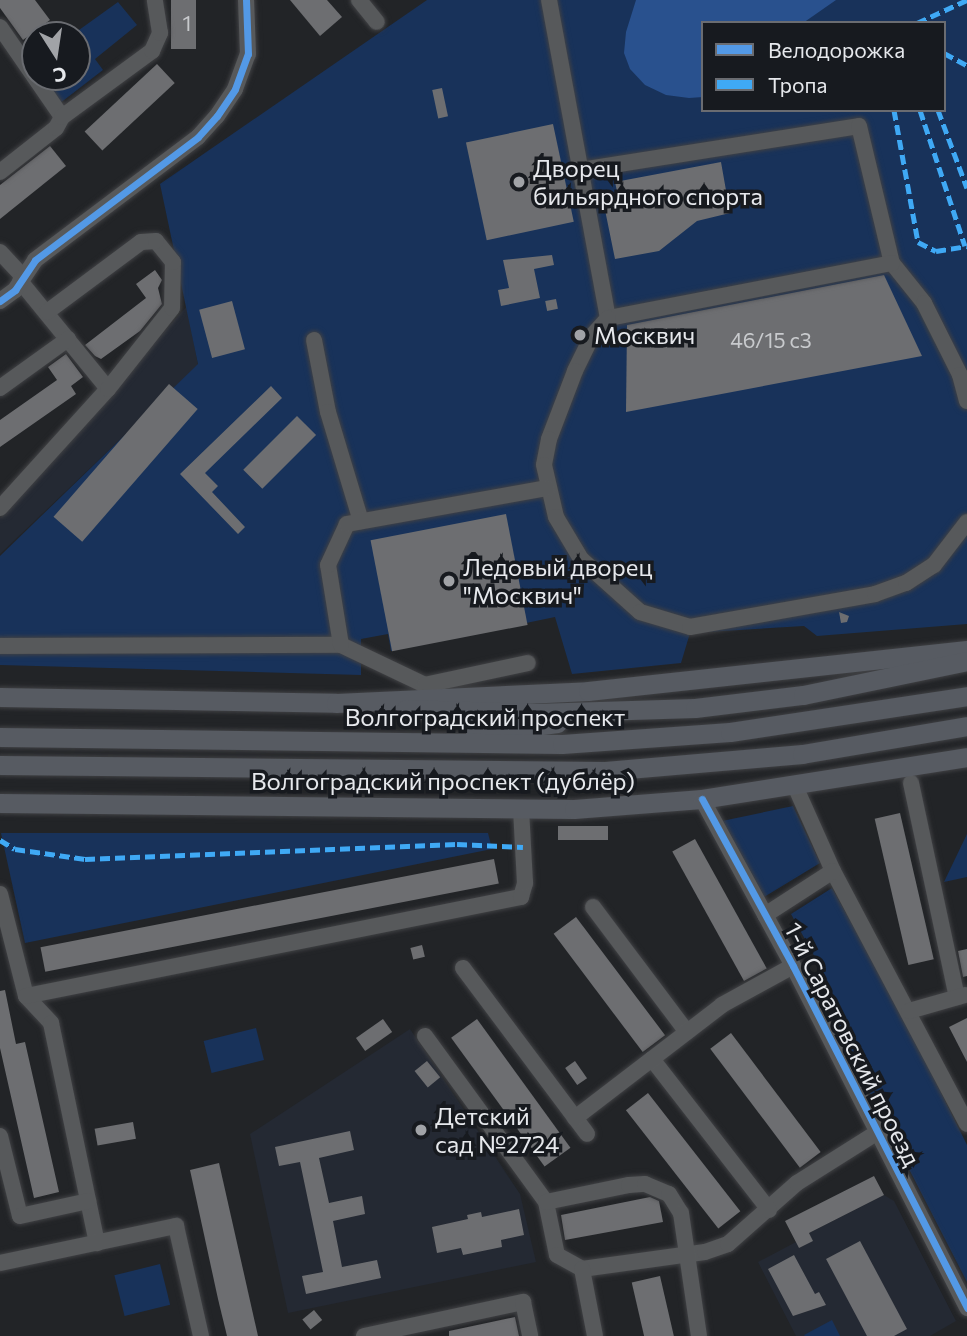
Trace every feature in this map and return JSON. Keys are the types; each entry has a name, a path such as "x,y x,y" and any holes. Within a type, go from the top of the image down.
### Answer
{"main road":[{"path":"336,703 426,691 692,682 967,650"},
{"path":"408,744 637,712 803,695 967,661"},
{"name":"Волгоградский проспект","path":"0,737 550,744 683,737 967,696"},
{"path":"0,697 336,703 442,712 637,712"},
{"path":"0,765 605,771 802,754 967,726"},
{"name":"Волгоградский проспект (дублёр)","path":"0,803 521,810 702,799 967,757"}],"street":[{"path":"0,173 56,128 62,117 152,51 160,33 155,0"},
{"path":"0,301 20,283 36,260 198,137 217,116 235,89 248,54 246,0"},
{"path":"359,0 377,22"},
{"path":"549,0 608,318"},
{"path":"0,27 62,117"},
{"path":"581,170 859,126 892,263 924,303 960,375 967,401"},
{"path":"0,508 108,389 172,308 175,287 167,251 156,241 141,242 47,312"},
{"path":"0,252 20,283 47,312 108,389"},
{"path":"892,263 608,318 592,337 556,413 544,465 547,488 566,540 596,574 639,612 690,627 875,594 906,583 934,565 967,522"},
{"path":"0,388 68,339"},
{"path":"314,340 328,412 361,521"},
{"path":"341,645 328,565 347,524 547,488"},
{"path":"0,646 341,645 426,691 528,663"},
{"path":"909,1011 962,996 911,783"},
{"path":"795,786 834,871 965,1113"},
{"name":"1-й Саратовский проезд","path":"702,799 793,966 967,1308"},
{"path":"26,996 521,897 525,884 521,810"},
{"path":"765,915 834,871"},
{"path":"0,894 26,996 51,1023 97,1243"},
{"path":"593,907 687,1032"},
{"path":"575,1118 722,1005 793,966"},
{"path":"463,968 587,1134"},
{"path":"425,1037 546,1202 557,1255 582,1269 728,1244 797,1183 878,1132"},
{"path":"652,1059 769,1210"},
{"path":"0,1136 20,1216 88,1201"},
{"path":"546,1202 629,1185 659,1188 681,1213 699,1336"},
{"path":"0,1263 176,1226 201,1336"},
{"path":"582,1269 595,1336"},
{"path":"364,1336 523,1302 530,1336"}],"shaded area":[{"name":"Москвич","path":"427,0 967,0 967,624 817,636 804,626 690,633 681,663 572,674 555,617 391,651 388,634 361,639 361,675 0,665 0,556 198,364 160,184"},
{"path":"636,0 836,0 806,21 701,21 701,97 666,95 645,85 630,69 624,53 626,32"},
{"path":"118,2 137,25 95,59 103,70 91,79 91,21"},
{"path":"43,91 76,91 55,107"},
{"path":"187,306 198,365 0,554 0,518"},
{"path":"793,806 820,863 764,897 722,821"},
{"path":"1,833 488,833 492,849 25,943"},
{"path":"967,834 967,877 944,882"},
{"path":"832,888 900,1010 967,1145 967,1282 819,994 827,979 791,914"},
{"path":"256,1028 264,1060 212,1073 204,1041"},
{"path":"410,1029 520,1194 536,1262 288,1313 250,1134"},
{"path":"884,1195 894,1201 956,1321 930,1336 796,1336 758,1262 796,1242 799,1248 812,1241 809,1233"},
{"path":"160,1264 170,1305 125,1316 114,1275"},
{"path":"832,1320 840,1336 804,1335"}],"building":[{"path":"0,0 35,0 50,20 21,21 21,37 0,8"},
{"path":"171,0 196,0 196,49 171,49"},
{"path":"290,0 327,0 342,17 320,36"},
{"path":"157,64 175,83 102,151 85,132"},
{"path":"442,88 448,116 438,118 432,90"},
{"name":"Дворец бильярдного спорта","path":"553,124 574,222 487,240 466,143"},
{"path":"50,146 66,166 0,219 0,185"},
{"path":"721,162 730,213 697,221 659,251 615,259 604,205 619,201 615,182"},
{"path":"552,255 554,265 534,269 540,298 501,306 498,290 509,288 503,260"},
{"path":"155,270 162,280 158,288 162,304 140,331 101,359 95,356 85,345 146,298 136,284"},
{"path":"884,275 922,356 626,412 627,325"},
{"path":"556,299 558,309 547,311 545,301"},
{"path":"232,301 245,349 212,358 199,310"},
{"path":"66,354 83,377 71,386 76,394 0,447 0,420 57,380 48,367"},
{"path":"169,384 198,409 82,542 54,517"},
{"path":"271,386 282,398 205,473 218,486 212,492 245,527 238,534 180,474"},
{"path":"297,416 316,435 262,489 243,470"},
{"name":"Ледовый дворец \"Москвич\"","path":"506,514 528,625 392,651 371,540"},
{"path":"839,612 849,616 847,622 841,623"},
{"path":"900,813 934,959 908,965 875,819"},
{"path":"558,826 608,826 608,840 558,840"},
{"path":"695,839 767,968 744,981 672,852"},
{"path":"494,859 499,884 45,972 40,947"},
{"path":"576,917 665,1035 643,1052 554,934"},
{"path":"422,945 425,957 413,960 410,948"},
{"path":"967,949 967,976 963,977 958,951"},
{"path":"5,990 16,1044 25,1042 59,1192 34,1198 0,1048 0,991"},
{"path":"967,1018 967,1062 949,1027"},
{"path":"383,1019 392,1032 365,1051 356,1038"},
{"path":"477,1019 570,1148 545,1166 451,1038"},
{"path":"731,1033 821,1152 800,1168 710,1049"},
{"path":"427,1061 440,1077 428,1087 415,1071"},
{"path":"575,1061 587,1078 577,1085 565,1068"},
{"path":"648,1093 740,1211 718,1228 626,1110"},
{"path":"133,1122 136,1139 98,1146 95,1129"},
{"path":"350,1131 354,1150 319,1158 329,1203 362,1196 365,1214 333,1221 342,1267 377,1260 381,1278 306,1294 302,1276 323,1272 300,1162 279,1166 275,1147"},
{"path":"219,1163 258,1336 227,1336 218,1299 190,1170"},
{"path":"874,1176 884,1195 809,1233 813,1241 799,1248 785,1221"},
{"path":"650,1197 659,1201 663,1222 565,1240 561,1215"},
{"path":"519,1209 524,1235 501,1240 502,1247 463,1255 461,1248 437,1253 432,1227 468,1219 467,1215 481,1212 482,1217"},
{"path":"860,1241 907,1329 894,1336 867,1336 826,1259"},
{"path":"794,1255 815,1294 819,1292 826,1305 793,1316 768,1269"},
{"path":"660,1276 674,1336 644,1336 632,1283"},
{"path":"314,1310 322,1320 311,1330 302,1319"},
{"path":"515,1317 519,1336 449,1336 449,1331"}],"marked path":[{"path":"921,21 967,0"},
{"path":"946,54 967,65"},
{"path":"894,112 918,242 936,251 967,246"},
{"path":"921,112 965,246"},
{"path":"939,112 967,188"},
{"path":"0,840 15,849 85,859 457,844 523,847"}],"cycle path":[{"path":"0,301 15,290 35,260 198,137 217,116 235,89 248,54 246,0"},
{"path":"702,799 793,966 967,1308"}],"place":[{"name":"Дворец бильярдного спорта","path":"519,182"},
{"name":"Москвич","path":"580,335"},
{"name":"Ледовый дворец \"Москвич\"","path":"449,581"},
{"name":"Детский сад №2724","path":"421,1130"}]}
